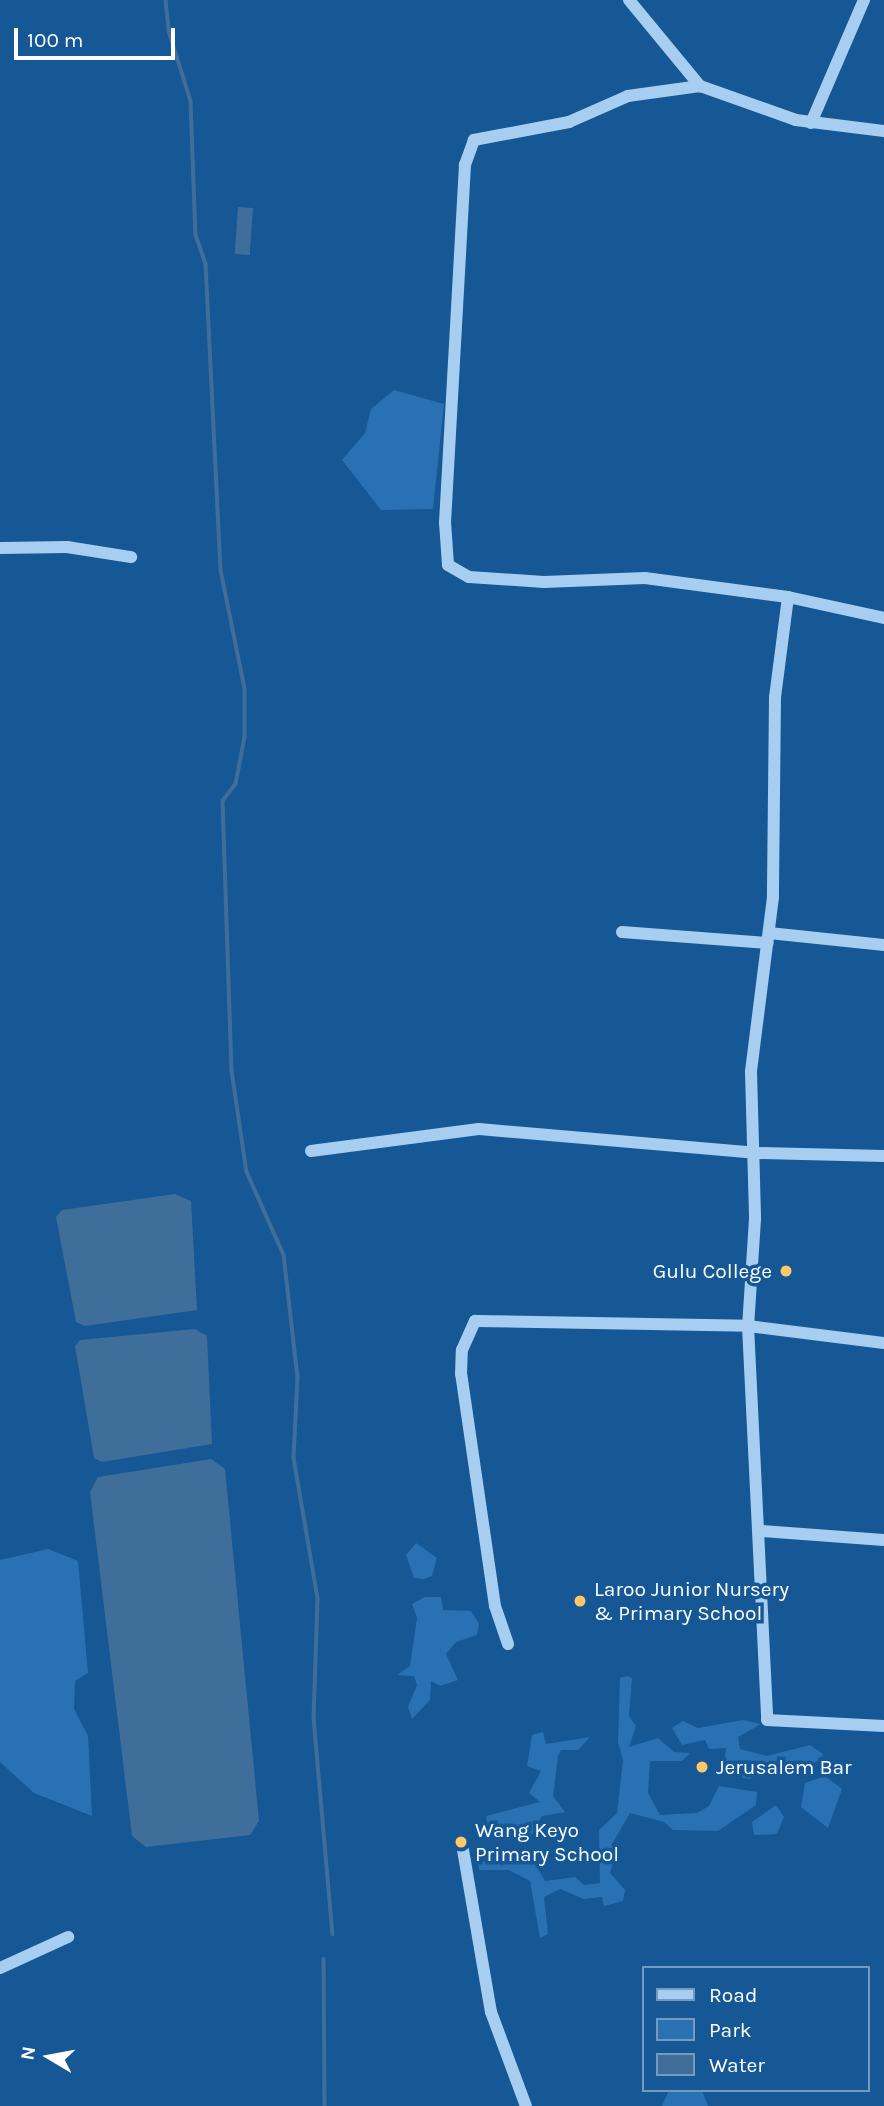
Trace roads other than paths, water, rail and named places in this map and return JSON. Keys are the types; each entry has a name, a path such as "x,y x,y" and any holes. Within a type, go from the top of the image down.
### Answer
{"street":[{"path":"629,0 699,86"},
{"path":"811,123 864,0"},
{"path":"884,131 811,123 699,86 628,96 569,122 470,144 451,365 446,553 448,565 468,577 544,582 645,578 788,597 884,618"},
{"path":"0,548 67,547 131,557"},
{"path":"788,597 775,697 769,938 751,1072 751,1153 755,1219 748,1326 761,1531 767,1720 884,1726"},
{"path":"622,932 884,945"},
{"path":"311,1152 479,1129 751,1153 884,1156"},
{"path":"508,1644 495,1606 461,1374 473,1322 748,1326 884,1343"},
{"path":"761,1531 884,1540"},
{"path":"463,1850 491,2012 526,2106"},
{"path":"0,1968 68,1937"}],"water":[{"path":"238,207 253,208 250,255 235,254"},
{"path":"175,1194 191,1201 197,1310 85,1326 76,1322 56,1217 62,1210"},
{"path":"195,1329 207,1336 212,1444 102,1462 94,1458 75,1346 80,1340"},
{"path":"211,1459 225,1469 259,1821 250,1835 146,1847 132,1836 90,1492 98,1477"}],"waterway":[{"path":"166,0 169,31 191,101 196,235 206,264 221,570 245,689 245,737 236,784 223,801 232,1071 247,1172 284,1255 298,1378 294,1458 318,1599 314,1718 333,1934"},
{"path":"324,1959 325,2106"}],"place":[{"name":"Gulu College","path":"786,1271"},
{"name":"Laroo Junior Nursery & Primary School","path":"580,1601"},
{"name":"Jerusalem Bar","path":"702,1767"},
{"name":"Wang Keyo Primary School","path":"461,1842"}]}
